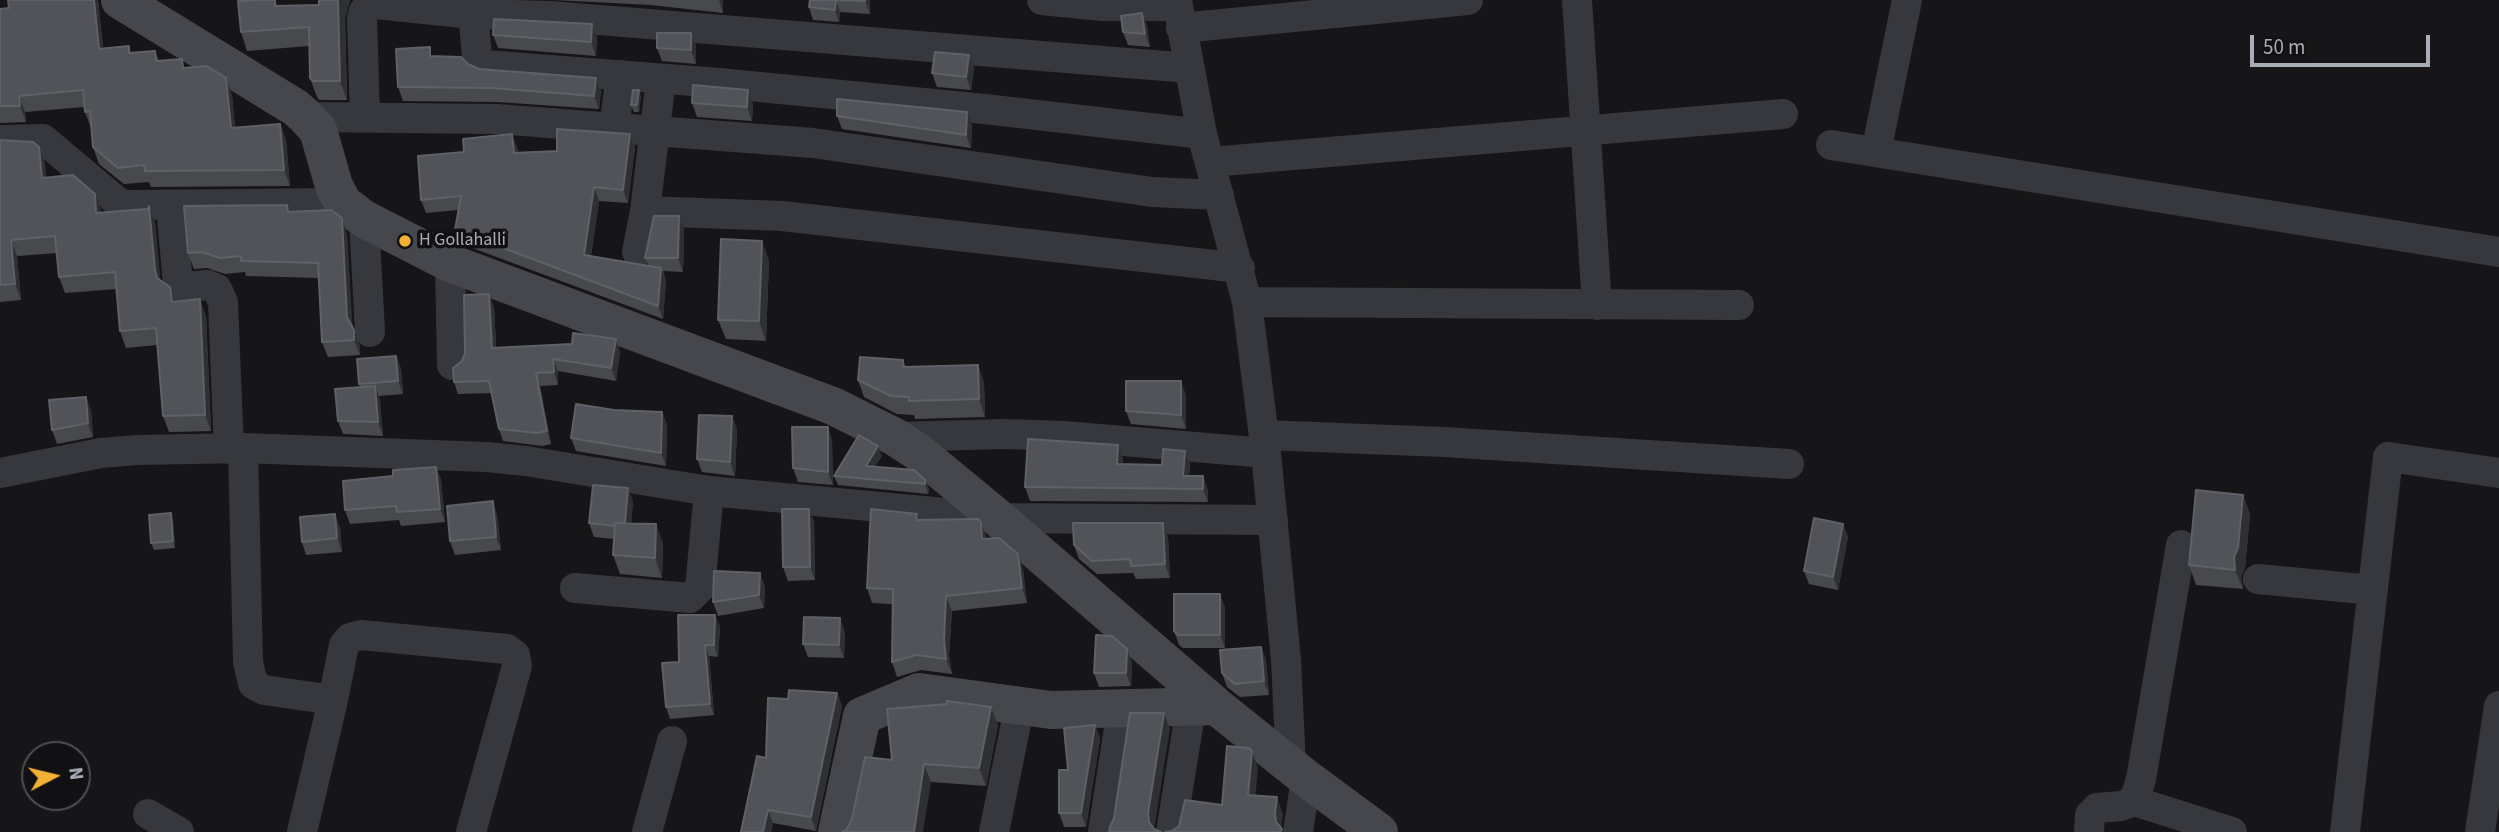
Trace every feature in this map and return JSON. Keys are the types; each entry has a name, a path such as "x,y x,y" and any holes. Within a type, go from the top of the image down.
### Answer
{"street":[{"path":"120,0 296,108 306,117 318,130 334,186 353,211 450,263 790,388 833,406 895,437 918,452 998,518 1203,707 1379,832"},
{"path":"1042,0 1178,11 1468,0"},
{"path":"1577,0 1597,305"},
{"path":"1876,152 1907,0"},
{"path":"365,117 362,18 363,11 369,5 376,4 472,7 550,16 1189,68"},
{"path":"472,7 477,57 485,65 985,109 1206,148 1586,130 1783,114"},
{"path":"1178,11 1206,148 1247,302 1265,444 1298,772 1298,832"},
{"path":"614,129 621,75"},
{"path":"638,252 661,79"},
{"path":"306,117 497,118 813,143 1127,189 1219,195"},
{"path":"0,140 43,139 118,202 138,205 353,211"},
{"path":"1831,145 2499,253"},
{"path":"171,205 177,285 208,285 217,289 223,302 236,448 248,663 253,684 264,690 334,700"},
{"path":"353,211 370,332"},
{"path":"645,211 782,216 1240,268"},
{"path":"450,263 452,365"},
{"path":"1247,302 1739,305"},
{"path":"895,437 1004,434 1265,444 1444,442 1789,464"},
{"path":"0,473 101,453 138,450 236,448 486,457 709,491 998,518 1273,520"},
{"path":"2345,832 2388,457 2499,473"},
{"path":"575,588 690,598 700,588 709,491"},
{"path":"2134,801 2141,779 2181,545"},
{"path":"2258,579 2372,590"},
{"path":"302,832 334,700 344,645 350,638 361,635 507,649 515,655 517,666 471,832"},
{"path":"837,832 862,716 919,692 1051,710 1203,707"},
{"path":"994,832 1020,704"},
{"path":"2480,832 2499,706"},
{"path":"1171,832 1203,707"},
{"path":"1103,832 1122,709"},
{"path":"647,832 672,741"},
{"path":"2089,832 2091,815 2097,808 2121,806 2134,801 2231,832"},
{"path":"148,814 179,832"}],"building":[{"path":"8,0 94,0 99,49 129,46 129,53 155,51 156,61 182,59 183,68 207,66 226,78 231,128 280,124 284,170 145,171 144,165 118,168 93,147 90,111 85,112 83,90 19,96 20,106 0,106 0,9 9,8"},
{"path":"275,0 275,6 319,5 319,0 338,0 340,81 313,81 310,78 309,27 241,32 238,1"},
{"path":"810,0 836,0 835,10 809,7"},
{"path":"1142,13 1145,34 1123,32 1121,16"},
{"path":"494,19 592,24 591,42 493,35"},
{"path":"657,33 691,33 691,50 657,48"},
{"path":"430,47 430,56 461,57 479,69 596,78 594,96 492,88 398,87 396,49"},
{"path":"935,52 969,55 966,77 932,73"},
{"path":"693,85 748,90 747,107 692,103"},
{"path":"633,90 639,90 637,105 631,105"},
{"path":"837,99 967,112 966,135 837,116"},
{"path":"557,129 630,134 623,190 594,187 584,255 661,268 658,306 455,230 461,196 421,200 418,156 464,152 463,139 512,134 514,153 557,151"},
{"path":"0,140 33,142 39,147 42,178 73,175 95,194 96,213 148,209 149,206 157,278 170,287 172,302 200,299 205,415 163,416 156,328 120,331 115,272 59,277 55,236 11,240 15,284 0,285"},
{"path":"287,205 288,212 331,210 342,218 347,317 354,330 354,340 322,342 318,263 241,261 241,256 220,258 202,252 188,253 184,206"},
{"path":"654,216 679,216 678,258 645,258"},
{"path":"721,239 762,241 759,321 718,320"},
{"path":"489,294 492,348 572,344 573,333 616,339 611,368 553,359 554,372 536,373 547,431 537,433 499,429 489,381 454,382 453,368 462,361 465,353 464,295"},
{"path":"396,356 398,381 359,384 357,359"},
{"path":"860,357 903,360 903,367 978,365 979,399 909,401 909,397 891,396 858,380"},
{"path":"1126,381 1181,381 1181,415 1126,411"},
{"path":"375,386 378,422 338,421 335,389"},
{"path":"86,397 88,423 52,430 49,400"},
{"path":"576,404 614,410 662,412 661,453 571,438"},
{"path":"699,415 732,416 730,462 697,459"},
{"path":"792,427 828,427 828,472 793,468"},
{"path":"859,435 878,446 866,466 914,470 925,480 925,484 834,476"},
{"path":"1028,439 1118,445 1117,464 1162,465 1163,449 1185,451 1183,476 1203,476 1203,489 1025,487"},
{"path":"436,467 440,509 397,512 396,506 345,510 343,481 393,476 393,470"},
{"path":"593,485 628,488 625,523 615,523 615,526 589,523"},
{"path":"2196,490 2243,495 2238,548 2234,557 2235,570 2189,565"},
{"path":"493,501 496,537 450,541 447,506"},
{"path":"782,509 809,509 810,567 783,567"},
{"path":"871,509 917,514 916,520 978,519 981,522 982,539 999,538 1018,554 1022,588 946,596 946,659 916,655 892,662 893,589 867,588"},
{"path":"171,513 173,541 151,543 149,515"},
{"path":"335,514 337,538 302,542 300,517"},
{"path":"1814,518 1843,524 1833,577 1804,571"},
{"path":"615,523 656,524 655,558 613,555"},
{"path":"1073,523 1163,523 1165,564 1131,566 1130,559 1092,561 1074,545"},
{"path":"714,571 760,573 759,595 713,602"},
{"path":"1174,594 1220,594 1220,635 1178,635 1174,631"},
{"path":"678,615 715,615 714,645 705,645 710,704 666,707 662,663 679,662"},
{"path":"804,617 840,618 839,645 803,644"},
{"path":"1096,635 1112,636 1127,649 1126,673 1094,673"},
{"path":"1261,647 1264,681 1235,684 1222,673 1220,650"},
{"path":"789,690 837,693 811,817 768,810 763,832 741,832 757,756 766,758 768,698 788,699"},
{"path":"947,701 991,707 979,768 924,764 914,832 842,832 847,829 852,819 865,757 892,760 887,709 947,704"},
{"path":"1130,713 1164,713 1148,813 1149,822 1154,829 1161,832 1109,832 1114,818"},
{"path":"1095,725 1081,813 1059,813 1059,770 1068,770 1064,728"},
{"path":"1227,746 1249,748 1252,751 1248,795 1277,797 1276,822 1282,829 1281,832 1165,832 1179,826 1185,800 1222,805"}],"place":[{"name":"H Gollahalli","path":"405,241"}]}
